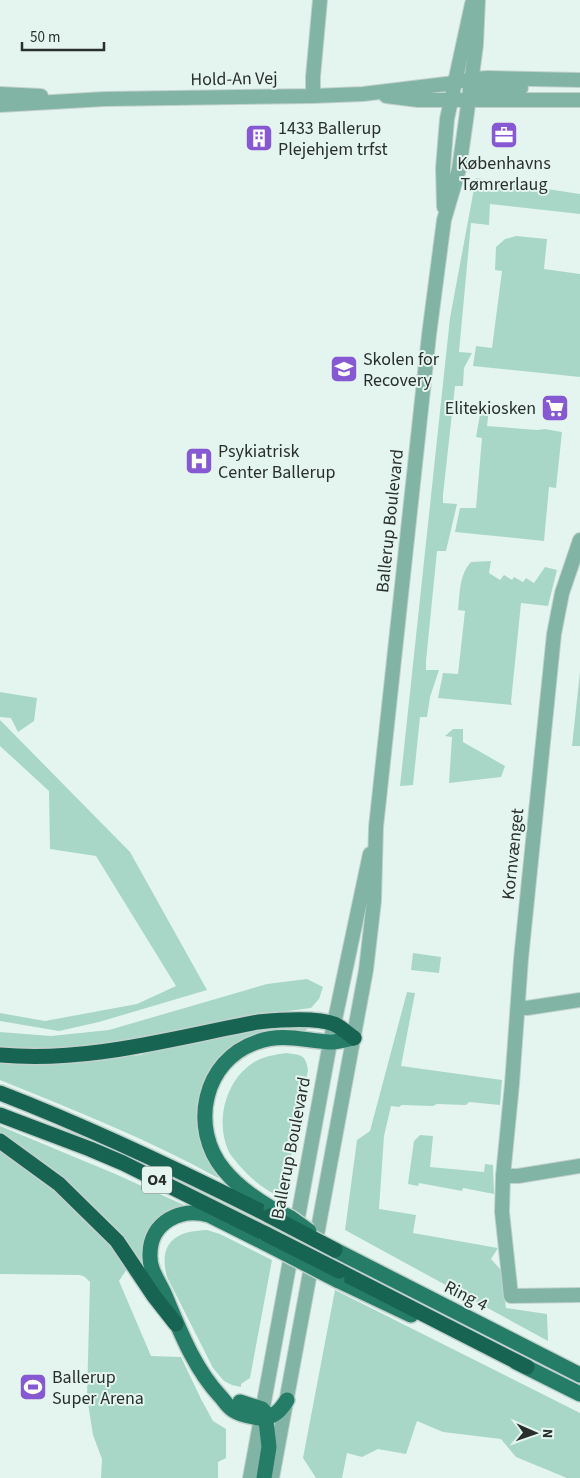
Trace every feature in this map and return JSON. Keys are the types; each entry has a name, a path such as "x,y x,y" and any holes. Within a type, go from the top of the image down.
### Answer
{"highway":[{"path":"0,1055 65,1056 110,1052 258,1022 280,1020 312,1020 334,1024 354,1038"},
{"name":"O4","path":"0,1093 113,1140 271,1212 338,1251"},
{"name":"O4","path":"0,1115 90,1149 123,1164 266,1239 527,1366"},
{"path":"0,1141 59,1184 117,1241 154,1296 176,1324"}],"main road":[{"path":"271,1212 224,1170 208,1140 205,1109 207,1094 212,1080 230,1058 255,1042 283,1037 330,1043 354,1038"},
{"path":"266,1239 209,1215 188,1212 175,1215 166,1220 157,1231 151,1242 151,1265 176,1324 207,1381 231,1409 263,1415 277,1413 287,1400"},
{"name":"Ring 4","path":"338,1251 580,1375"},
{"name":"O4","path":"527,1366 580,1394"},
{"path":"263,1415 269,1447 264,1478"}],"street":[{"path":"313,96 320,0"},
{"name":"Ballerup Boulevard","path":"444,220 443,168 447,119 473,0"},
{"name":"Ballerup Boulevard","path":"272,1478 354,1038 372,927 376,827 428,344 444,220 458,169 470,89 478,0"},
{"name":"Hold-An Vej","path":"363,94 418,100 451,100 470,89 580,80"},
{"name":"Hold-An Vej","path":"0,105 104,99 363,94 455,83 470,89 580,100"},
{"path":"470,89 580,87"},
{"name":"Hold-An Vej","path":"0,94 104,99"},
{"name":"Kornvænget","path":"580,540 562,593 554,634 518,1007 503,1176 502,1212 512,1296 580,1295"},
{"name":"Ballerup Boulevard","path":"250,1478 330,1043 376,827"},
{"path":"518,1007 527,1008 580,1000"},
{"path":"503,1176 518,1176 580,1166"}],"green space":[{"path":"476,178 580,194 580,214 490,204 489,225 471,223 459,352 472,353 464,368 463,386 455,386 443,495 443,503 457,504 446,551 437,551 426,661 426,670 439,670 430,697 427,717 420,717 413,785 400,786 450,318"},
{"path":"516,236 547,239 544,269 580,274 580,377 473,366 476,346 492,348 502,271 495,270 496,247 505,239"},
{"path":"481,409 489,410 487,426 545,429 562,432 556,488 549,487 544,541 455,532 460,508 476,508 482,438 476,437"},
{"path":"491,561 489,573 500,580 504,575 512,580 514,577 523,582 526,578 534,583 545,567 557,570 548,606 521,603 512,705 438,698 443,673 458,674 465,611 458,610 464,573 471,562"},
{"path":"580,672 580,746 572,746"},
{"path":"0,692 37,698 34,721 18,732 11,718 0,717"},
{"path":"0,720 130,852 207,990 99,1022 59,1031 0,1021 0,1013 45,1021 137,1004 176,986 96,856 50,849 49,791 0,746"},
{"path":"453,729 463,729 463,742 505,766 501,777 449,783 452,737 445,736"},
{"path":"413,953 441,957 439,973 411,970"},
{"path":"307,979 323,987 319,999 311,1008 257,1015 139,1037 124,1043 90,1050 0,1051 0,1032 51,1036 109,1030 267,984"},
{"path":"407,992 415,993 401,1066 502,1080 500,1105 469,1102 466,1105 391,1106 384,1136 379,1209 416,1215 413,1233 498,1248 491,1259 501,1270 506,1308 547,1314 548,1341 345,1230 357,1140 370,1131"},
{"path":"286,1027 307,1028 306,1031 271,1032 248,1037 228,1050 220,1059 202,1089 221,1171 218,1178 138,1138 0,1080 0,1061 56,1063 141,1055 159,1048 249,1030"},
{"path":"286,1053 302,1056 306,1061 308,1070 283,1198 264,1188 253,1179 231,1155 225,1141 223,1116 229,1093 241,1073 258,1060"},
{"path":"0,1126 184,1205 182,1209 162,1216 150,1226 144,1247 145,1270 0,1136"},
{"path":"420,1135 433,1136 430,1167 484,1172 485,1164 493,1165 494,1194 463,1188 462,1191 419,1183 418,1186 408,1184 414,1141"},
{"path":"0,1151 56,1189 86,1217 129,1266 119,1281 151,1356 181,1357 213,1421 226,1429 226,1458 218,1462 218,1478 101,1478 102,1459 93,1435 87,1397 90,1282 80,1275 0,1274"},
{"path":"207,1230 220,1234 272,1260 250,1378 241,1384 241,1387 224,1381 213,1368 167,1277 165,1255 167,1247 172,1241 186,1233"},
{"path":"335,1290 580,1413 580,1478 567,1478 516,1457 501,1439 443,1432 417,1421 406,1454 378,1449 362,1457 347,1453 342,1478 316,1478 303,1458"}],"place":[{"name":"Københavns Tømrerlaug","path":"504,135"},
{"name":"1433 Ballerup Plejehjem trfst","path":"259,138"},
{"name":"Skolen for Recovery","path":"344,369"},
{"name":"Elitekiosken","path":"555,408"},
{"name":"Psykiatrisk Center Ballerup","path":"199,461"},
{"name":"Ballerup Super Arena","path":"33,1387"}]}
